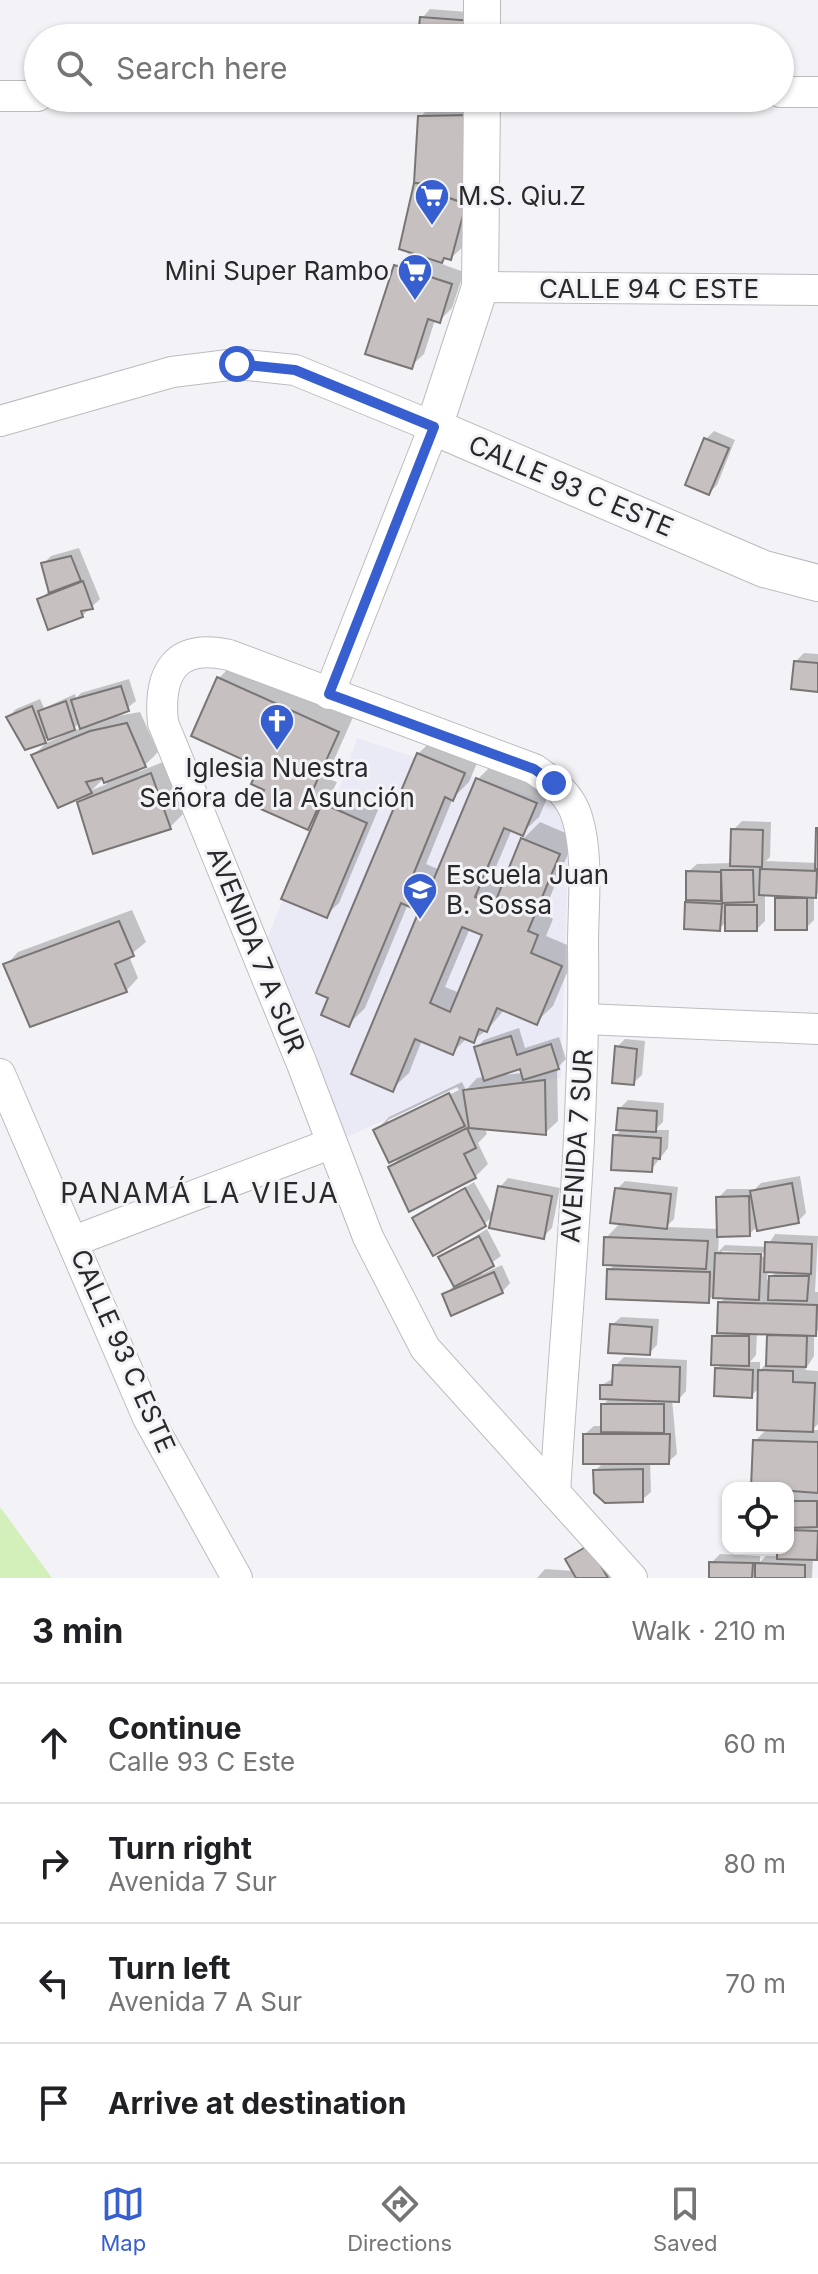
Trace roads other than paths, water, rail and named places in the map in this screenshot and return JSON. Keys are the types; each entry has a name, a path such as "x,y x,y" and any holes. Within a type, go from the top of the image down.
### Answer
{"street":[{"path":"482,0 482,24"},
{"path":"794,92 818,92"},
{"path":"0,96 24,96"},
{"path":"329,694 434,427 480,287 482,112"},
{"name":"CALLE 94 C ESTE","path":"480,287 818,290"},
{"name":"CALLE 93 C ESTE","path":"0,421 172,372 237,364 295,370 764,569 818,583"},
{"name":"AVENIDA 7 A SUR","path":"571,801 534,769 229,655 206,650 191,654 169,670 161,700 163,723 296,1049 368,1237 425,1348 632,1578"},
{"name":"AVENIDA 7 SUR","path":"555,1493 585,1019 582,857 578,820 571,801"},
{"path":"585,1019 818,1029"},
{"name":"CALLE 93 C ESTE","path":"0,1074 148,1418 237,1578"},
{"path":"74,1241 330,1144"}],"place":[{"name":"M.S. Qiu.Z","path":"432,227"},
{"name":"Mini Super Rambo","path":"415,302"},
{"name":"Iglesia Nuestra Señora de la Asunción","path":"277,752"},
{"name":"Escuela Juan B. Sossa","path":"420,921"}],"district":[{"name":"PANAMÁ LA VIEJA","path":"200,1193"}]}
